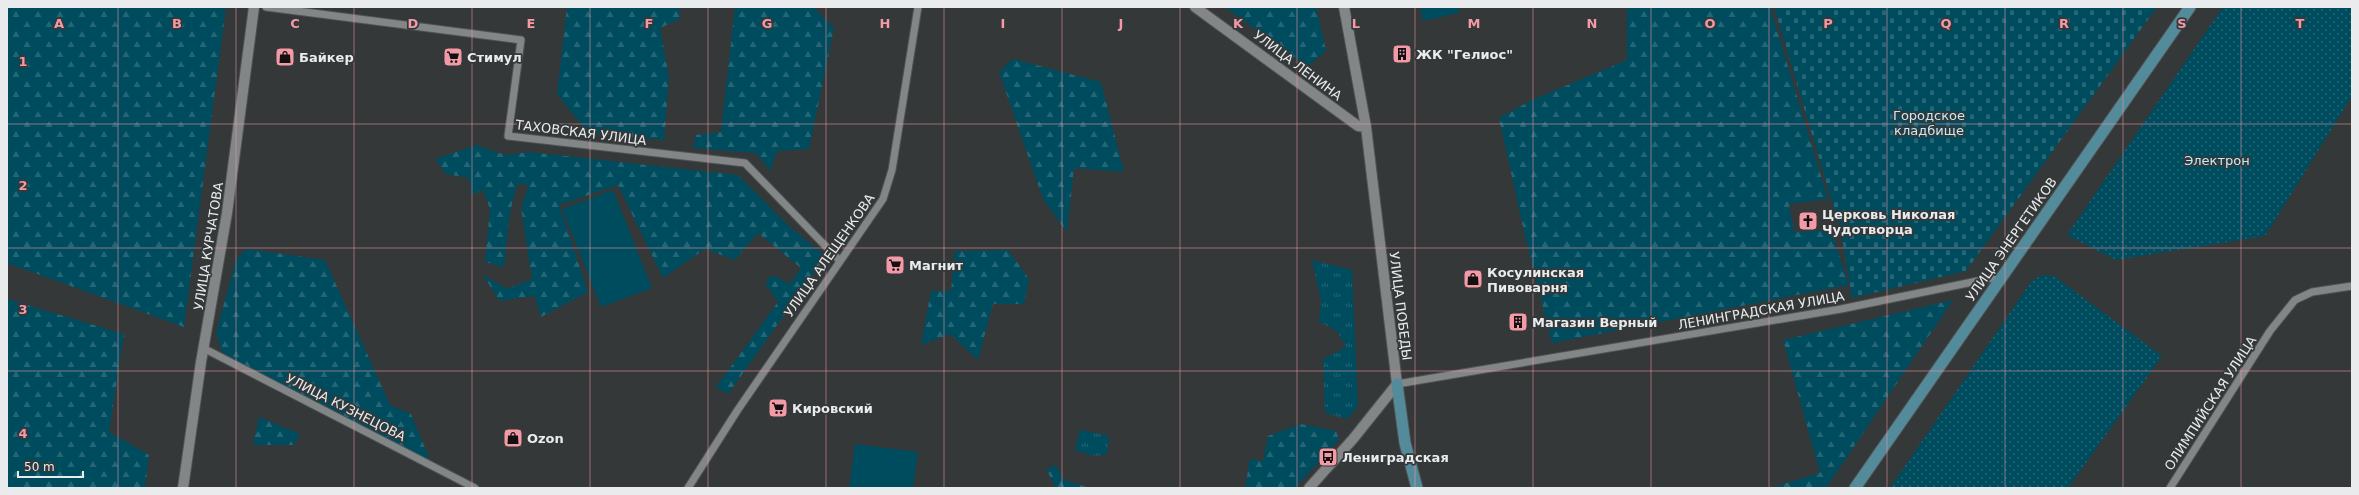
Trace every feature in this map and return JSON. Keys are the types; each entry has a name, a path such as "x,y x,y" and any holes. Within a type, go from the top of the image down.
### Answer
{"main road":[{"name":"УЛИЦА КУРЧАТОВА","path":"183,488 201,362 205,349 228,213 254,7"},
{"name":"УЛИЦА ЛЕНИНА","path":"1195,7 1358,126 1366,127"},
{"name":"УЛИЦА ПОБЕДЫ","path":"1344,7 1366,127 1405,443 1417,488"},
{"name":"УЛИЦА ЭНЕРГЕТИКОВ","path":"1855,488 2190,7"},
{"path":"1309,488 1353,439 1397,384"}],"street":[{"name":"ТАХОВСКАЯ УЛИЦА","path":"266,7 521,40 508,136 745,163 840,261"},
{"name":"УЛИЦА АЛЕЩЕНКОВА","path":"688,488 737,411 883,200 892,170 918,7"},
{"name":"ЛЕНИНГРАДСКАЯ УЛИЦА","path":"1397,384 1841,309 2002,276"},
{"name":"ОЛИМПИЙСКАЯ УЛИЦА","path":"2170,488 2270,331 2295,300 2312,292 2352,286"},
{"name":"УЛИЦА КУЗНЕЦОВА","path":"205,349 475,488"}],"green space":[{"path":"7,7 226,7 184,327 7,263"},
{"path":"567,7 679,7 680,19 660,28 669,77 664,140 588,133 557,94"},
{"path":"735,7 813,7 834,28 809,149 777,151 770,171 756,153 693,148 696,135 721,132"},
{"path":"1225,7 1316,7 1326,51 1307,67"},
{"path":"1420,7 1458,7 1459,13 1423,21"},
{"path":"1627,7 1770,7 1828,199 1789,204 1794,232 1831,230 1849,285 1552,343 1525,236 1499,118 1532,100 1627,60"},
{"name":"Городское кладбище","path":"1774,7 2157,7 1966,271 1852,298 1841,232"},
{"name":"Электрон","path":"2223,7 2352,7 2352,96 2265,236 2116,260 2067,235"},
{"path":"1013,59 1101,82 1124,172 1074,168 1067,232 1043,199 999,72"},
{"path":"477,145 505,155 529,152 738,175 790,227 829,259 824,259 728,394 716,387 778,302 765,283 772,275 790,284 801,268 758,233 735,260 705,249 663,278 618,185 559,205 588,292 541,317 535,296 500,301 482,274 507,289 532,279 521,208 529,185 517,184 510,212 504,267 485,262 490,209 483,190 472,195 469,178 446,174 435,159"},
{"path":"613,190 652,288 601,307 562,209"},
{"path":"246,249 325,260 390,405 411,414 435,472 225,361 216,333 236,260"},
{"path":"1008,250 1029,279 1024,304 993,304 978,360 950,334 921,345 931,291 951,291 955,251"},
{"path":"1312,260 1352,270 1358,406 1347,419 1325,413 1323,359 1346,347 1336,330 1319,322 1321,301"},
{"path":"2042,275 2054,276 2162,356 2068,488 1890,488 2031,282"},
{"path":"7,299 124,334 109,432 149,455 145,488 7,488"},
{"path":"1953,300 1826,488 1770,488 1820,473 1783,340"},
{"path":"259,417 300,434 294,445 253,445"},
{"path":"1301,424 1336,431 1339,440 1295,488 1245,488 1250,459 1263,461 1268,436"},
{"path":"1080,430 1106,435 1109,437 1107,454 1095,456 1075,450"},
{"path":"855,444 918,452 913,488 849,488"},
{"path":"1056,465 1064,480 1090,488 1056,488 1046,469"}],"place":[{"name":"ЖК \"Гелиос\"","path":"1402,54"},
{"name":"Байкер","path":"285,57"},
{"name":"Стимул","path":"453,57"},
{"name":"Церковь Николая Чудотворца","path":"1808,221"},
{"name":"Магнит","path":"895,265"},
{"name":"Косулинская Пивоварня","path":"1473,279"},
{"name":"Магазин Верный","path":"1518,322"},
{"name":"Кировский","path":"778,408"},
{"name":"Ozon","path":"513,438"},
{"name":"Лениградская","path":"1328,457"}]}
